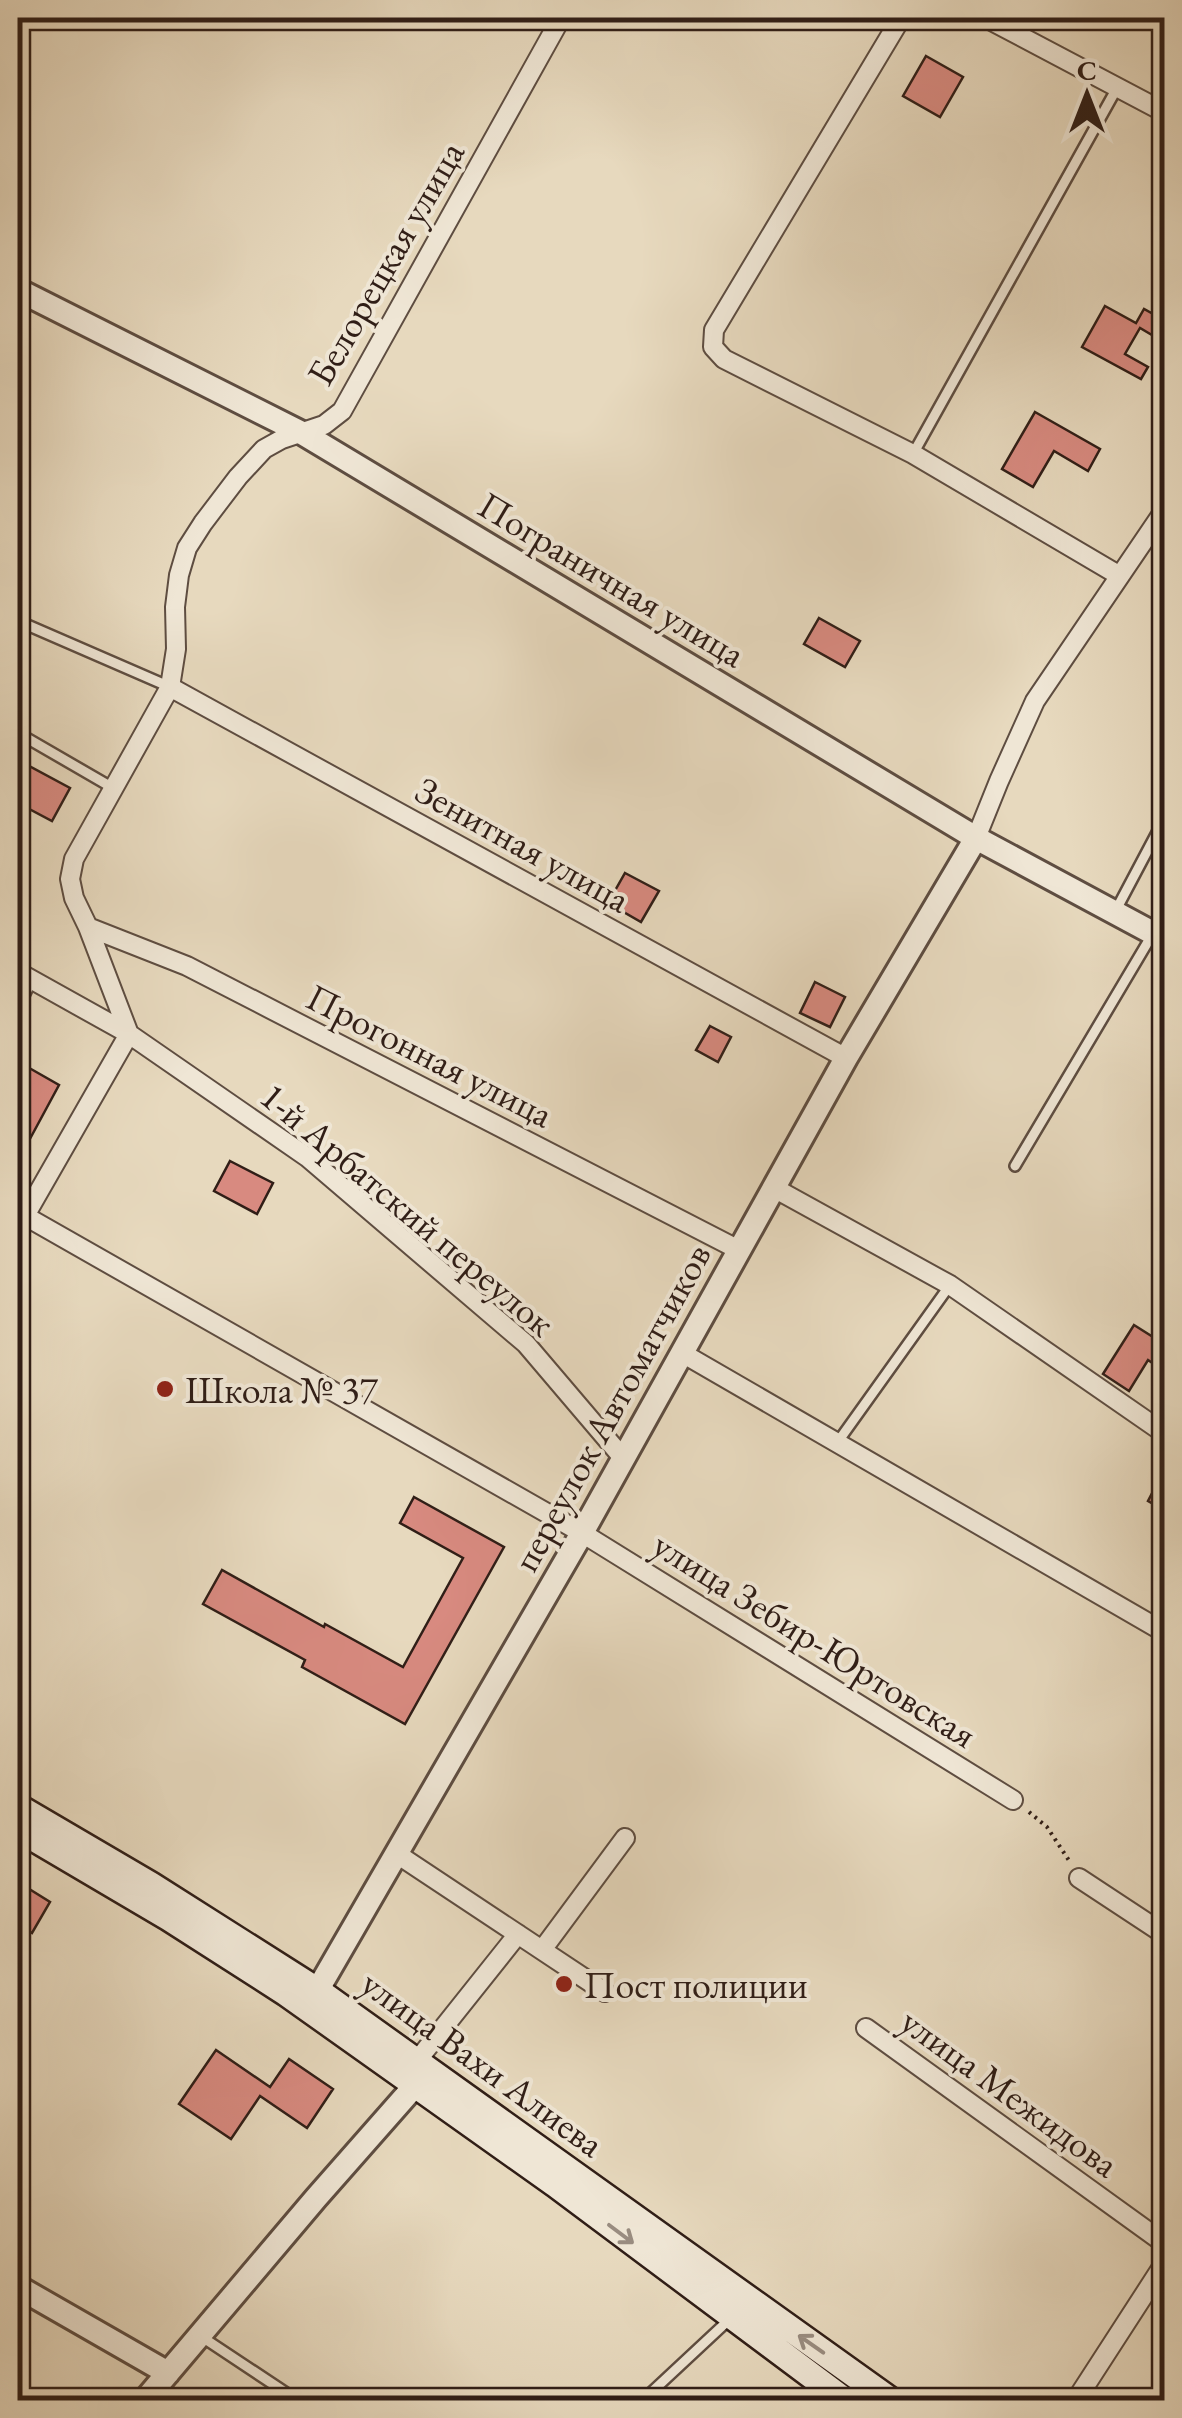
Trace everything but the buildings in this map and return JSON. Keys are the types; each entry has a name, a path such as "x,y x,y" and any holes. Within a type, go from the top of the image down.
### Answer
{"main road":[{"name":"улица Вахи Алиева","path":"18,1807 151,1885 890,2400"},
{"name":"улица Вахи Алиева","path":"18,1829 312,1999"},
{"name":"улица Вахи Алиева","path":"420,2073 555,2184 844,2400"}],"street":[{"name":"Белорецкая улица","path":"88,927 70,879 74,859 170,686 179,576 188,548 238,476 264,450 282,439 324,425 342,410 561,18"},
{"path":"901,18 714,330 714,347 724,360 913,454 1120,576"},
{"path":"986,18 1164,112"},
{"name":"Пограничная улица","path":"18,290 302,433 976,838 1159,936"},
{"path":"976,838 1035,702 1161,522"},
{"name":"Зенитная улица","path":"170,686 846,1058"},
{"name":"переулок Автоматчиков","path":"312,1999 582,1533 846,1058 976,838"},
{"path":"20,1219 129,1034 88,927"},
{"name":"Прогонная улица","path":"88,927 187,966 739,1250"},
{"path":"18,999 23,975"},
{"name":"1-й Арбатский переулок","path":"23,975 129,1034 306,1156 526,1344 624,1458"},
{"path":"774,1188 950,1285 1164,1433"},
{"name":"улица Зебир-Юртовская","path":"20,1219 582,1533 1014,1800"},
{"path":"682,1353 1164,1632"},
{"path":"542,1950 625,1838"},
{"path":"397,1854 606,1992"},
{"path":"1079,1878 1164,1934"},
{"path":"145,2400 420,2073 518,1934"},
{"name":"улица Межидова","path":"866,2028 1164,2243"},
{"path":"1076,2400 1164,2264"},
{"path":"18,2287 168,2374"}],"lane":[{"path":"913,454 1119,86"},
{"path":"18,621 170,686"},
{"path":"18,733 113,788"},
{"path":"1115,912 1161,826"},
{"path":"1015,1166 1159,936"},
{"path":"836,1444 950,1285"},
{"path":"643,2400 732,2317"},
{"path":"200,2336 297,2400"}],"path":[{"path":"1014,1800 1047,1827 1079,1878"}],"place":[{"name":"Школа № 37","path":"165,1389"},
{"name":"Пост полиции","path":"564,1984"}]}
